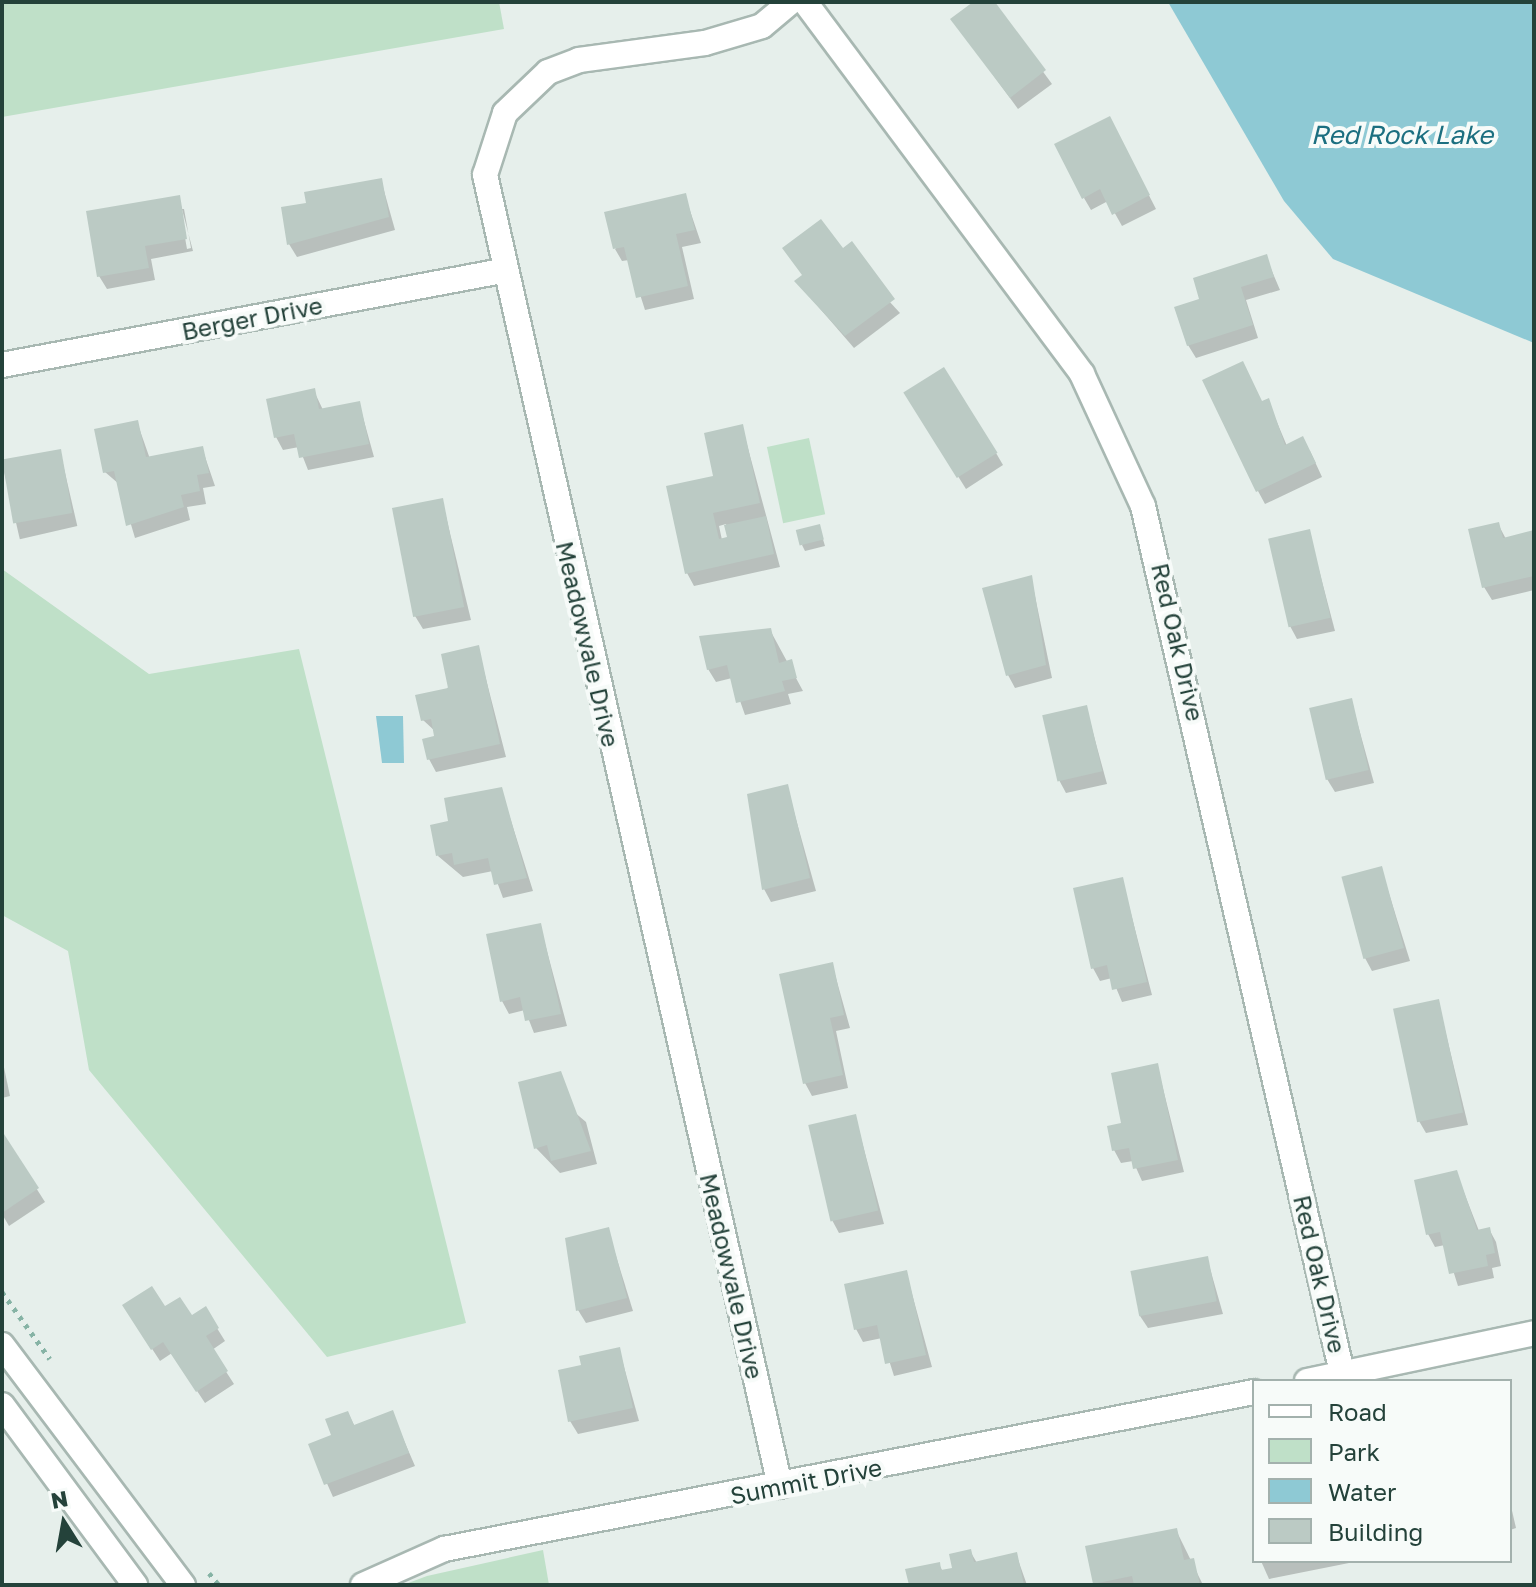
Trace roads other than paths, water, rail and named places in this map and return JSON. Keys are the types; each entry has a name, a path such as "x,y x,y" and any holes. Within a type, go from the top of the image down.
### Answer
{"street":[{"name":"Meadowvale Drive","path":"780,1486 502,271 485,175 490,143 522,91 579,60 705,43 762,26 791,2"},
{"name":"Red Oak Drive","path":"805,2 1082,374 1138,492 1342,1373"},
{"name":"Berger Drive","path":"2,365 502,271"},
{"path":"1316,1379 1534,1333"},
{"path":"2,1345 183,1585"},
{"name":"Summit Drive","path":"363,1585 444,1549 1252,1392"},
{"path":"2,1405 135,1585"}],"water":[{"name":"Red Rock Lake","path":"1168,2 1534,2 1534,343 1333,259 1284,201"},
{"path":"376,716 403,716 404,763 382,763"}]}
